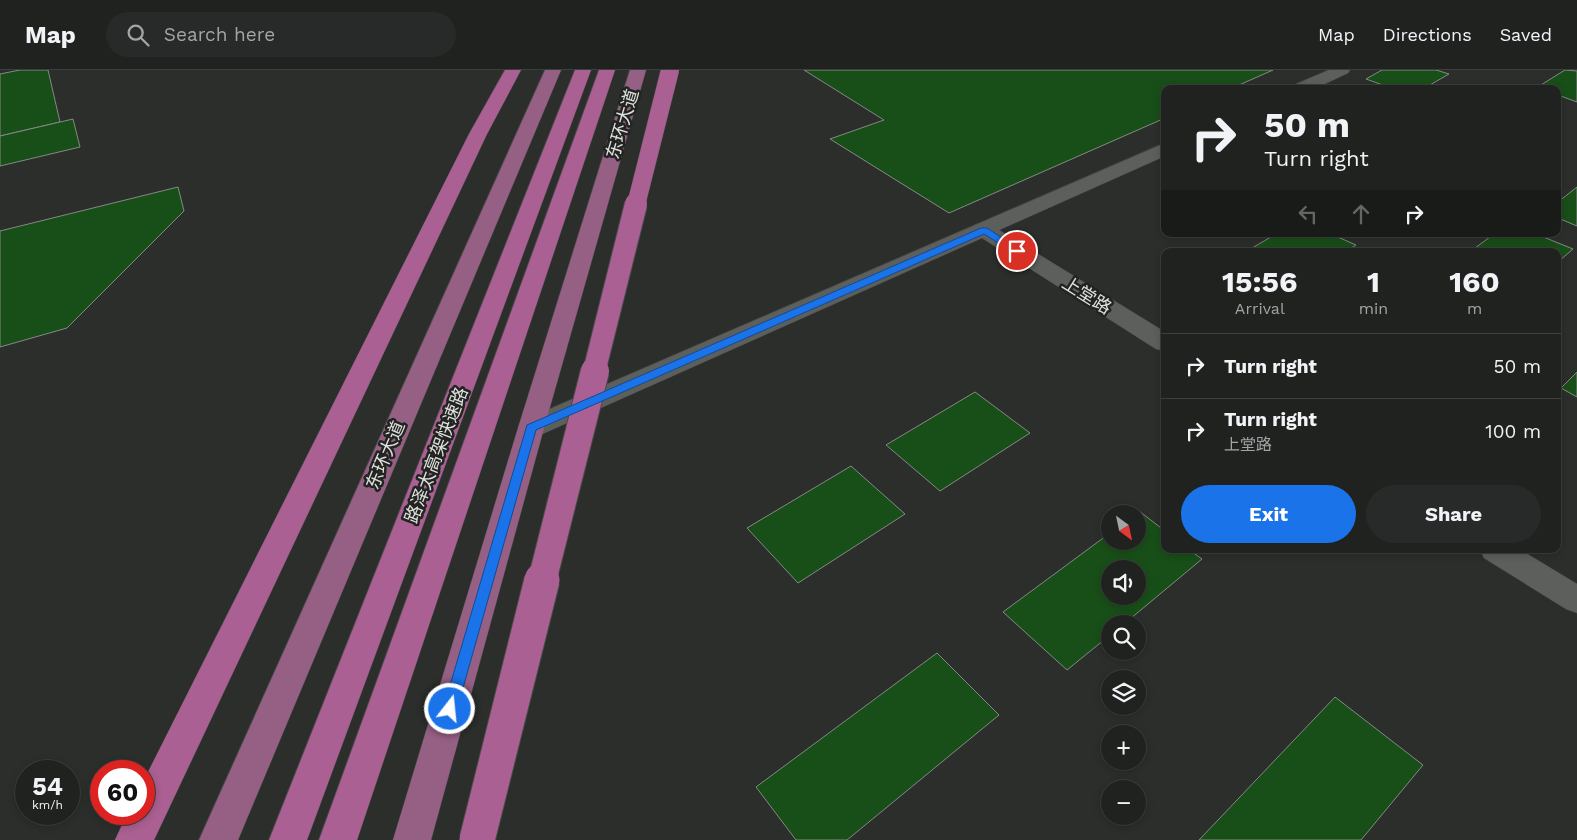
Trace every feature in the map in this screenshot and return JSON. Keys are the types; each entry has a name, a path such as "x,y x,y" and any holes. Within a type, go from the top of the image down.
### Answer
{"highway":[{"path":"134,840 478,134 513,70"},
{"name":"路泽太高架快速路","path":"288,840 583,70"},
{"name":"路泽太高架快速路","path":"338,840 607,70"},
{"path":"477,840 670,70"}],"main road":[{"name":"东环大道","path":"218,840 552,70"},
{"name":"东环大道","path":"412,840 531,428 638,70"}],"street":[{"path":"1309,85 1342,70"},
{"path":"531,428 1161,151"},
{"name":"上堂路","path":"984,230 1161,341"},
{"path":"1501,553 1577,600"}],"building":[{"path":"20,70 48,70 60,122 0,136 0,74"},
{"path":"804,70 1273,70 1239,85 1161,85 1161,120 949,213 830,139 884,120"},
{"path":"1382,70 1436,70 1449,74 1430,85 1383,85 1366,79"},
{"path":"1565,70 1577,71 1577,102 1561,96 1561,85 1541,85"},
{"path":"73,119 80,147 0,166 0,136"},
{"path":"178,187 184,211 67,328 0,347 0,231"},
{"path":"1577,187 1577,226 1561,219 1561,200"},
{"path":"1271,237 1338,237 1356,245 1352,248 1252,248"},
{"path":"1490,237 1543,237 1573,249 1561,259 1561,248 1475,248"},
{"path":"1577,372 1577,397 1561,388"},
{"path":"975,392 1030,433 940,491 886,445"},
{"path":"851,466 905,514 798,583 747,528"},
{"path":"1146,516 1161,528 1161,553 1194,553 1202,559 1135,615 1101,615 1101,642 1067,670 1003,612 1101,540 1101,550 1146,550"},
{"path":"937,653 999,715 847,840 796,840 756,787"},
{"path":"1335,697 1423,765 1361,840 1199,840"}],"route":[{"path":"450,709 531,428 984,230 1017,251"}]}
